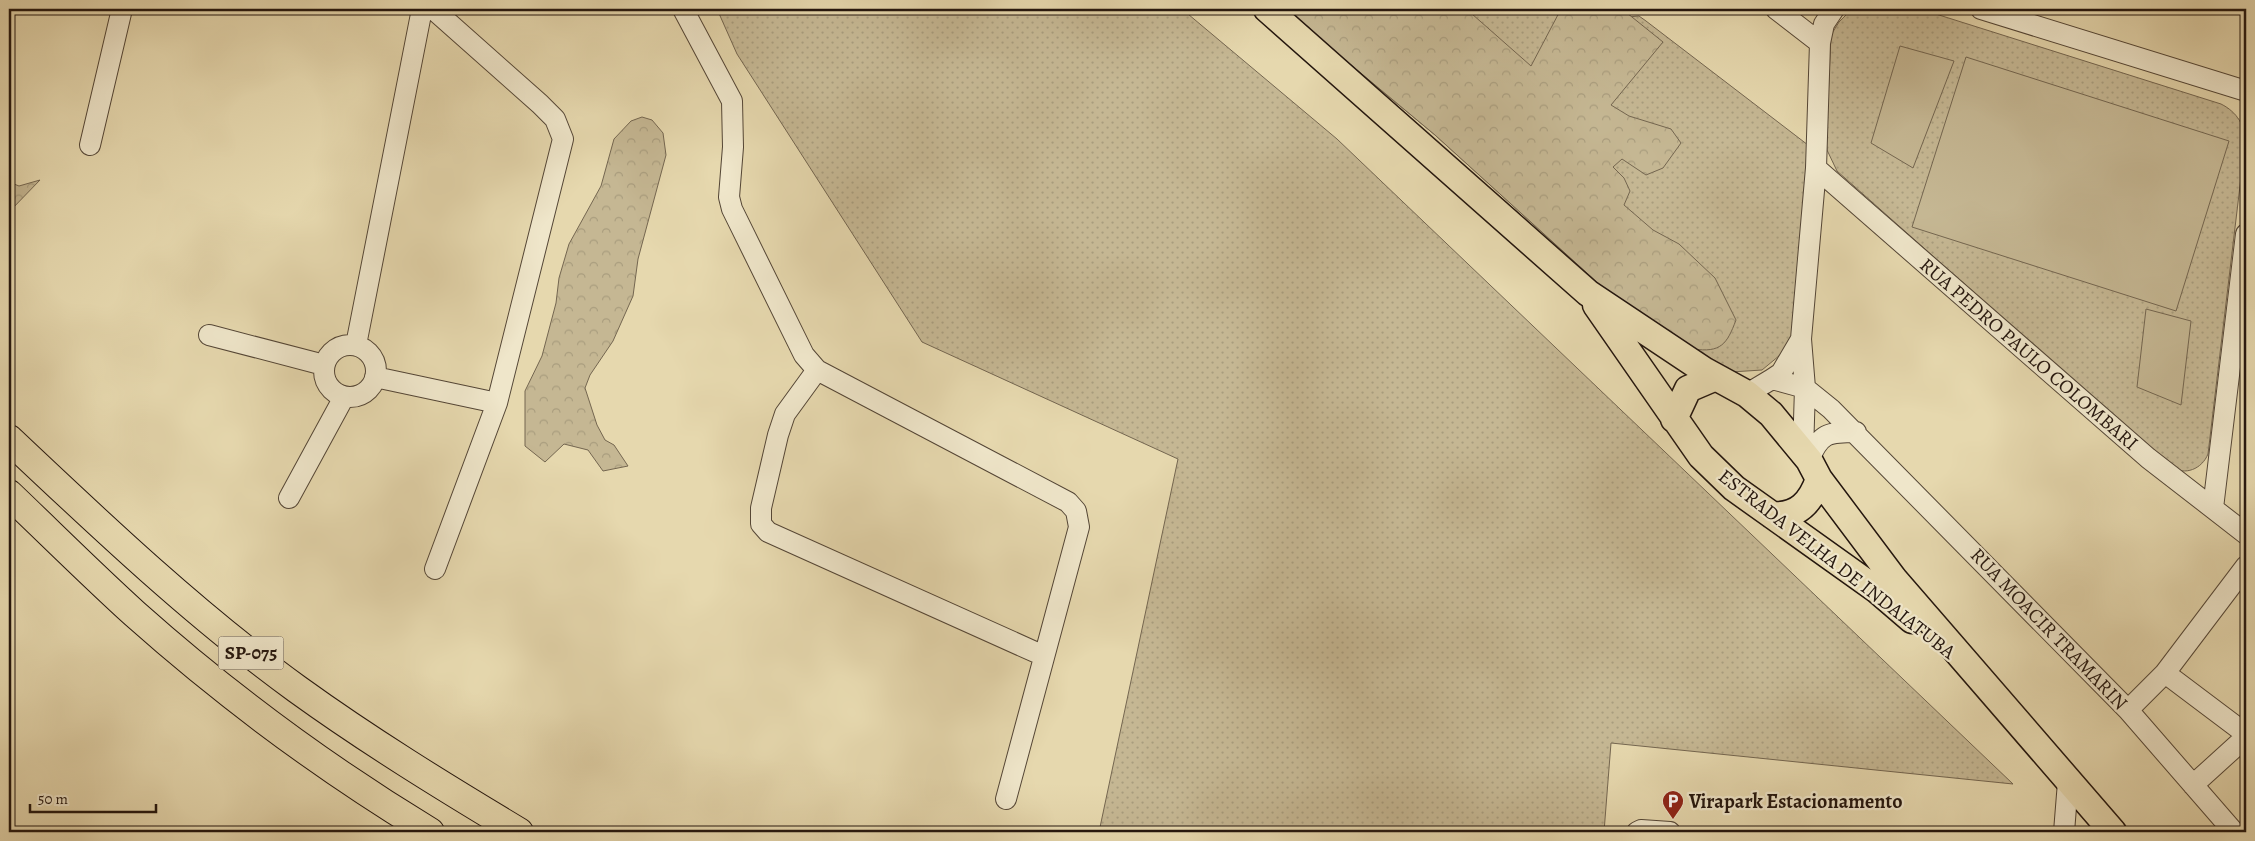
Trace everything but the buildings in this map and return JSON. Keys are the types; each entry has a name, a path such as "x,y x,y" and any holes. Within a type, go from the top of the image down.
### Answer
{"highway":[{"name":"SP-075","path":"9,439 146,564 240,644 296,688 380,748 519,832"},
{"name":"SP-075","path":"9,494 135,614 191,661 332,770 430,832"}],"main road":[{"path":"1267,9 1588,293"},
{"name":"ESTRADA VELHA DE INDAIATUBA","path":"1588,293 1716,377 1747,394 1782,424 1894,580 1980,676"},
{"name":"ESTRADA VELHA DE INDAIATUBA","path":"1588,293 1674,419 1708,463 1734,488 1877,590 1980,676"},
{"path":"1674,419 1688,389 1716,377"},
{"path":"1772,515 1785,515 1802,507 1811,498 1810,464"},
{"path":"1980,676 2068,782 2113,832"}],"street":[{"path":"90,145 122,9"},
{"path":"356,345 422,9"},
{"path":"433,9 540,104 555,119 563,139 497,403 435,569"},
{"path":"683,9 732,102 733,147 729,197 732,209 804,355 817,370 1068,502 1076,512 1079,527 1006,798"},
{"path":"1776,9 1820,43"},
{"path":"1810,464 1801,339 1816,168 1820,43 1824,24 1834,9"},
{"path":"1981,9 2246,91"},
{"name":"RUA PEDRO PAULO COLOMBARI","path":"1816,168 2148,458 2246,534"},
{"path":"2213,508 2246,234"},
{"path":"209,335 324,365"},
{"path":"1747,394 1772,380 1781,372 1801,339"},
{"path":"356,345 363,348 374,361 375,377 367,391 352,398 344,397 330,388 325,381 324,365 327,357 340,347 356,345"},
{"path":"817,370 785,414 778,435 761,508 761,524 768,532 1044,656"},
{"path":"375,377 497,403"},
{"path":"1772,380 1805,388"},
{"name":"RUA MOACIR TRAMARIN","path":"1805,388 1856,432 2128,710 2234,832"},
{"path":"289,498 344,397"},
{"path":"1810,464 1816,444 1823,437 1838,432 1856,432"},
{"path":"2128,710 2164,673 2246,566"},
{"path":"2164,673 2246,736 2193,785"},
{"path":"2064,832 2068,782"},
{"path":"1637,832 1641,830 1670,832"}],"green space":[{"path":"717,9 1182,9 1337,139 2013,784 1611,743 1604,832 1099,832 1178,459 922,342 737,54"},
{"path":"1283,9 1621,9 1628,17 1639,16 1808,145 1791,346 1762,370 1731,372 1629,311 1435,135"},
{"path":"1284,9 1474,9 1472,14 1531,66 1561,9 1622,9 1663,42 1611,105 1629,116 1671,129 1681,143 1663,168 1646,175 1622,159 1613,167 1624,178 1630,191 1624,205 1653,230 1679,244 1715,278 1736,320 1726,341 1717,348 1710,350 1693,349 1609,293 1435,135"},
{"path":"1852,9 1920,9 2221,104 2236,115 2244,131 2245,144 2208,454 2202,464 2187,471 2176,470 2171,467 1837,171 1827,150 1826,142 1831,35 1839,22"},
{"path":"1900,46 1954,61 1913,168 1871,143"},
{"path":"1966,57 2229,141 2176,311 1912,227"},
{"path":"642,117 652,120 663,133 666,155 638,259 633,296 613,341 590,375 585,388 597,425 605,440 614,445 628,466 603,471 588,450 564,444 545,462 525,446 525,391 542,356 556,303 559,278 569,244 601,186 614,139 631,121"},
{"path":"40,180 9,212 9,182 19,186"},
{"path":"2146,309 2191,321 2181,405 2137,387"}],"place":[{"name":"Virapark Estacionamento","path":"1673,820"}]}
